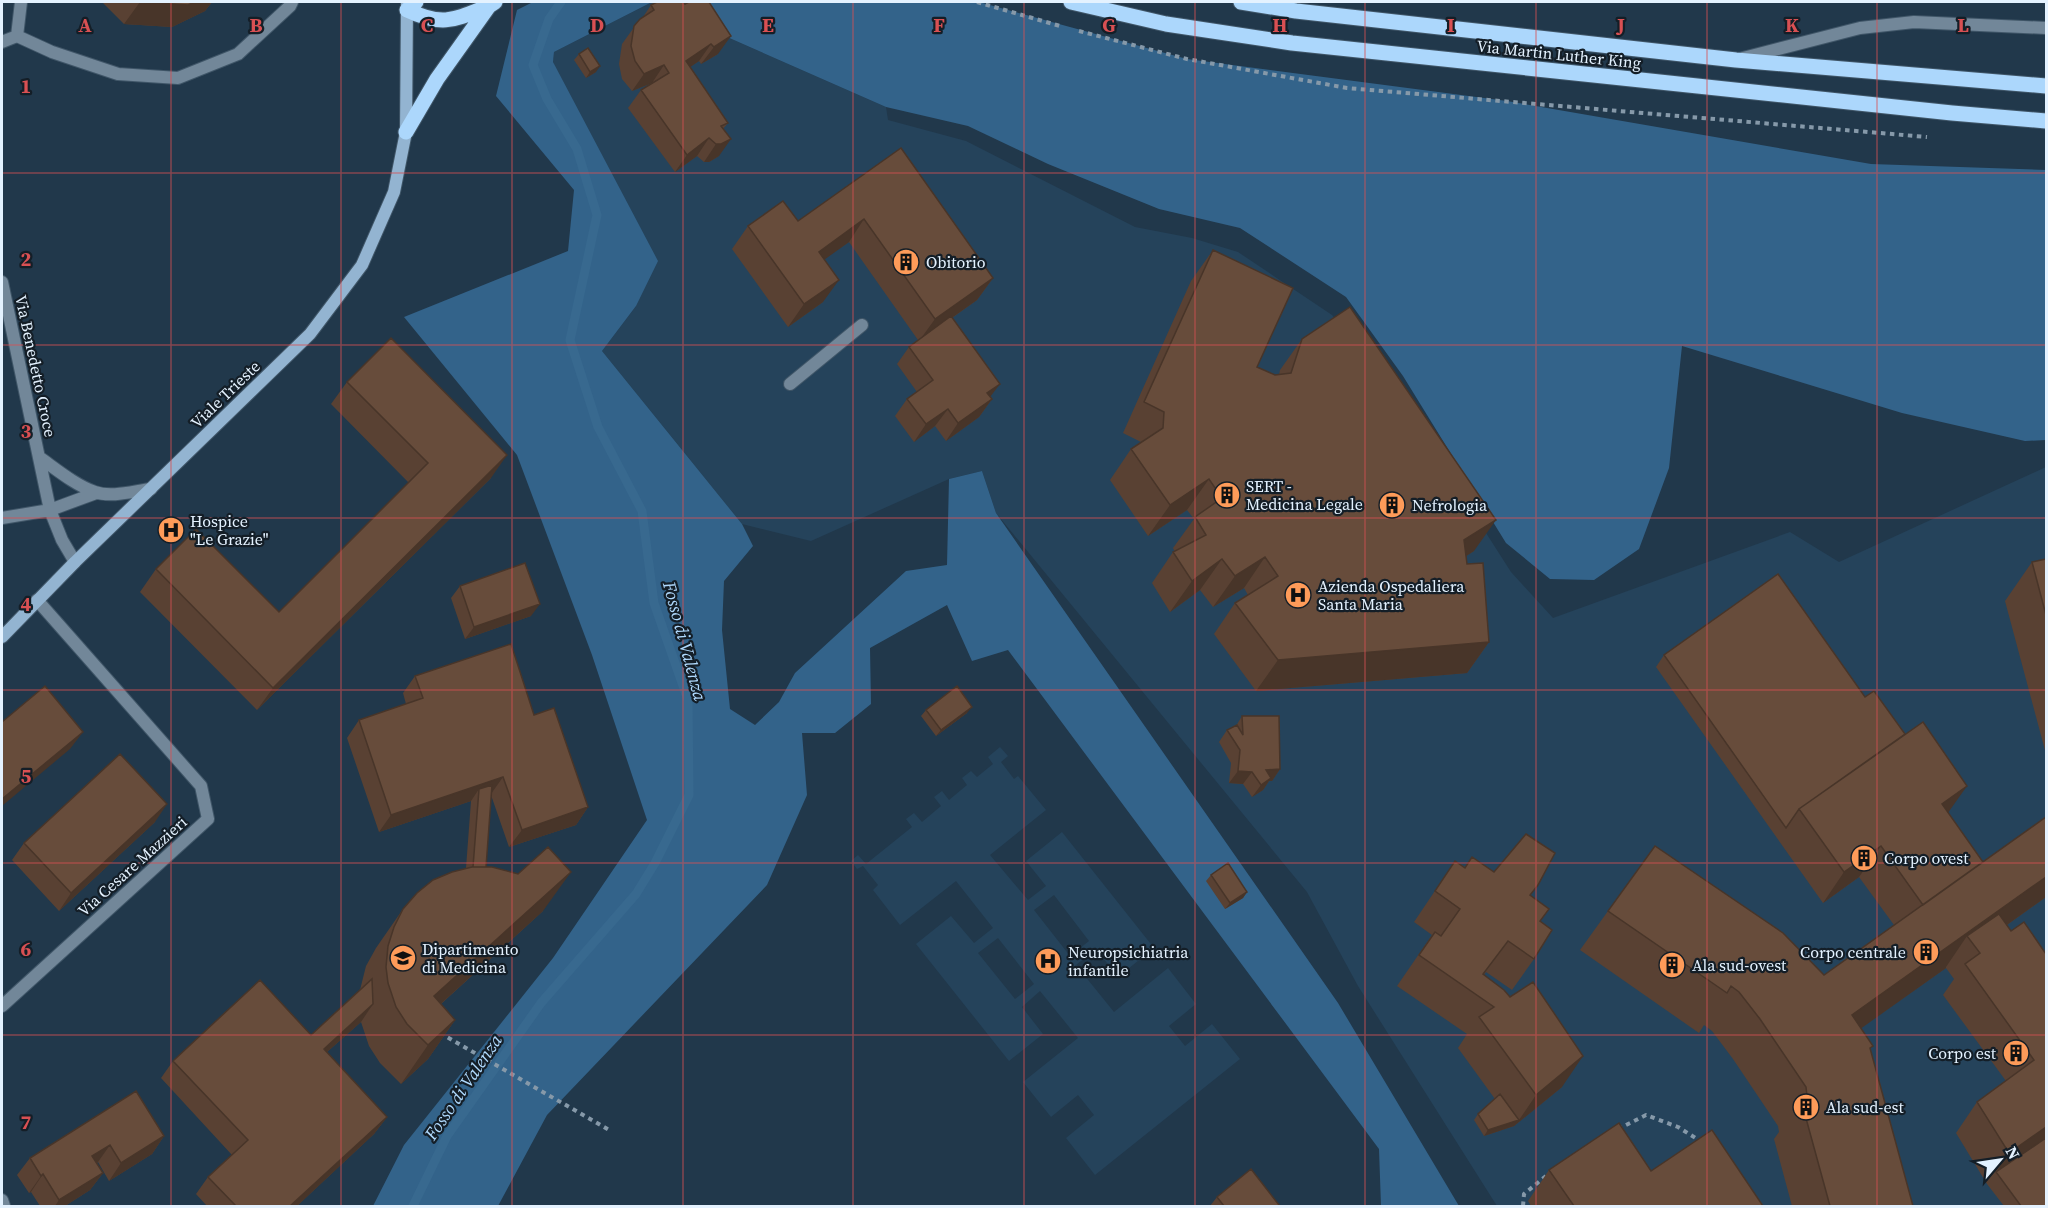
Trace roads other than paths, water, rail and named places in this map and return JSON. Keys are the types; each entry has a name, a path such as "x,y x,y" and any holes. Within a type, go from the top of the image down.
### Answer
{"main road":[{"name":"Via Martin Luther King","path":"1071,2 1166,24 1292,43 1940,112 2046,121"},
{"name":"Via Martin Luther King","path":"1241,2 1296,11 1736,60 2046,86"},
{"path":"410,4 428,20 457,19 492,4"},
{"path":"406,132 437,79 492,4"}],"street":[{"path":"17,36 21,2"},
{"path":"2,42 17,36 52,52 118,74 178,78 238,54 292,2"},
{"name":"Viale Trieste","path":"2,637 75,562 310,334 362,266 394,192 406,132 410,4"},
{"path":"1736,60 1860,28 1914,22 2046,28"},
{"name":"Via Benedetto Croce","path":"2,282 50,510 62,540 75,562"},
{"path":"790,384 862,325"},
{"name":"Via Benedetto Croce","path":"39,457 96,493"},
{"path":"2,518 50,510 96,493 151,489"},
{"name":"Via Cesare Mazzieri","path":"2,1006 208,819 201,786 37,600"},
{"path":"2,1200 4,1206"}],"waterway":[{"name":"Fosso di Valenza","path":"413,1206 447,1136 541,1003 636,894 655,863 689,795 688,700 654,603 642,511 598,427 570,340 597,215 577,149 547,99 533,65 549,19 561,2"}],"place":[{"name":"Obitorio","path":"906,262"},
{"name":"SERT - Medicina Legale","path":"1227,495"},
{"name":"Nefrologia","path":"1392,505"},
{"name":"Hospice \"Le Grazie\"","path":"171,530"},
{"name":"Azienda Ospedaliera Santa Maria","path":"1298,595"},
{"name":"Corpo ovest","path":"1864,858"},
{"name":"Corpo centrale","path":"1926,952"},
{"name":"Dipartimento di Medicina","path":"403,958"},
{"name":"Neuropsichiatria infantile","path":"1048,961"},
{"name":"Ala sud-ovest","path":"1672,965"},
{"name":"Corpo est","path":"2016,1053"},
{"name":"Ala sud-est","path":"1806,1107"}]}
